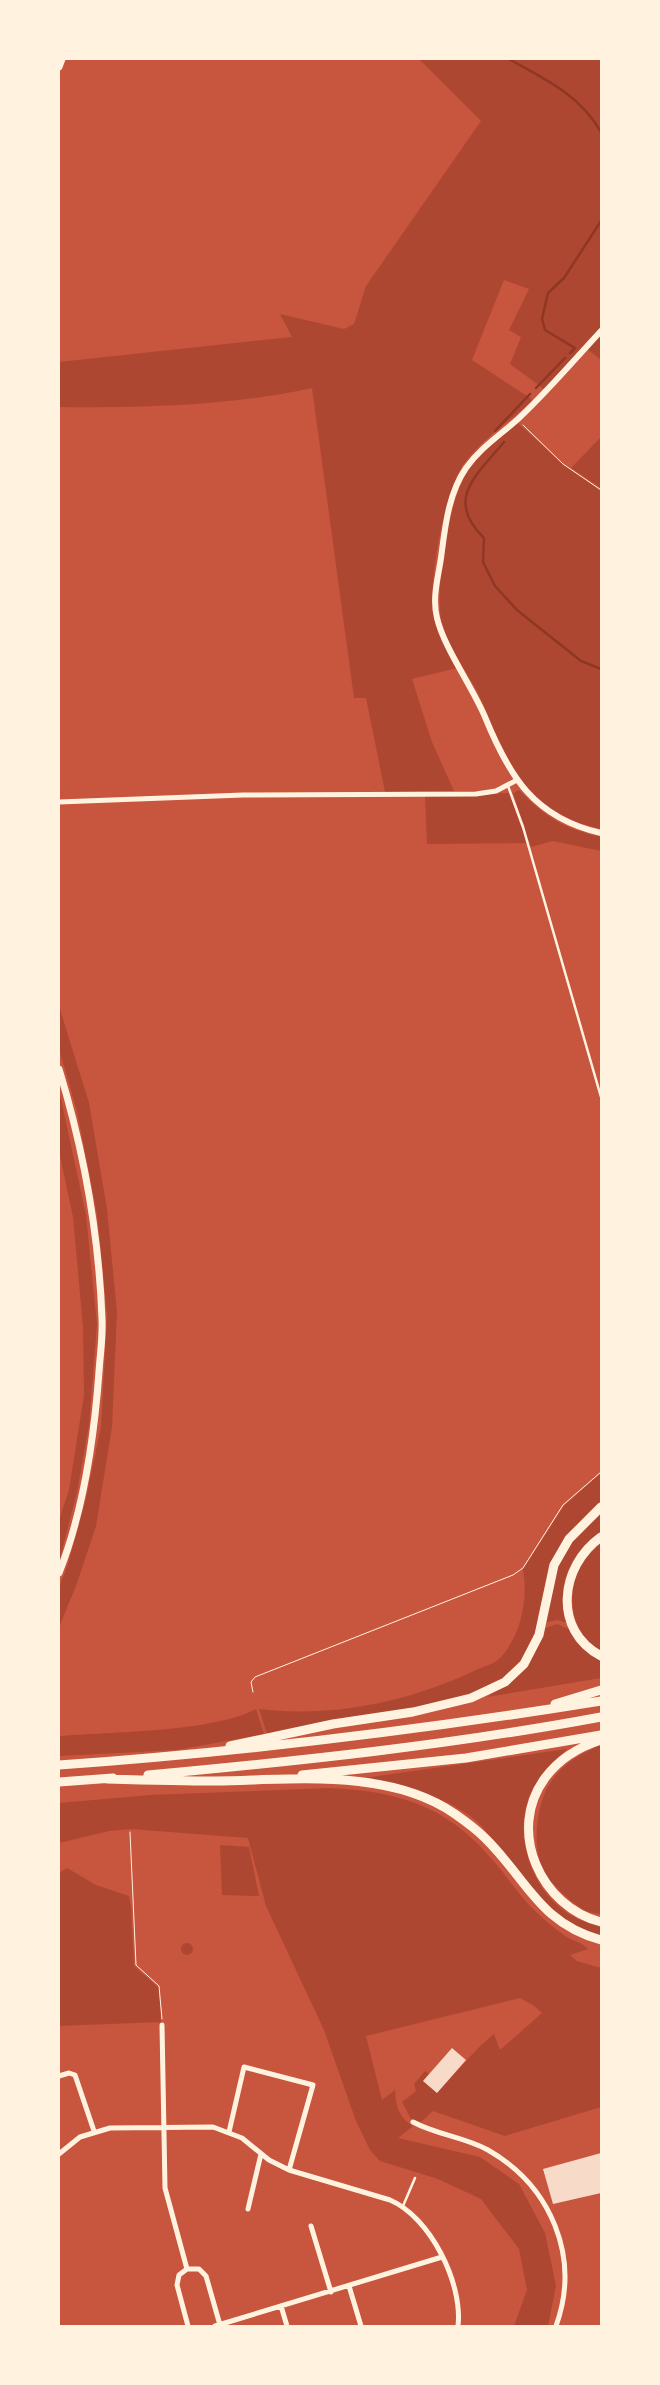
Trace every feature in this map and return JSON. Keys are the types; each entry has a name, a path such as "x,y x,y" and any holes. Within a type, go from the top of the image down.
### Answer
{"highway":[{"path":"178,1756 333,1724 413,1712 471,1698 505,1682 524,1664 539,1636 554,1565 569,1539 601,1507"},
{"path":"601,1537 580,1556 573,1567 567,1596 569,1616 576,1631 594,1652 601,1656"},
{"path":"521,1714 601,1690"},
{"path":"59,1765 178,1756 420,1729 601,1701"},
{"path":"59,1782 283,1763 420,1746 601,1717"},
{"path":"252,1780 466,1758 601,1735"},
{"path":"601,1740 567,1756 544,1778 530,1810 528,1830 534,1863 542,1879 555,1896 572,1909 601,1922"},
{"path":"107,1779 351,1780 389,1785 431,1799 454,1813 485,1838 545,1910 565,1926 585,1936 601,1940"}],"main road":[{"path":"59,67 62,59"},
{"path":"59,1069 72,1111 92,1214 102,1320 95,1427 82,1495 59,1573"}],"street":[{"path":"601,331 551,386 517,420 482,449 466,468 447,516 435,598 437,618 444,637 475,695 502,757 517,780 547,811 575,826 601,833"},
{"path":"59,802 243,795 476,794 496,791 517,780"},
{"path":"162,2025 165,2188 187,2269"},
{"path":"229,2132 244,2067 313,2085 289,2170"},
{"path":"59,2076 68,2073 75,2075 94,2132"},
{"path":"413,2122 488,2150 516,2170 540,2197 556,2226 565,2263 564,2294 556,2326"},
{"path":"59,2154 74,2141 94,2132 110,2128 213,2127 242,2138 261,2154 289,2170 403,2206 416,2216 428,2232 446,2265 456,2298 458,2326"},
{"path":"248,2209 261,2154"},
{"path":"310,2226 331,2292"},
{"path":"188,2326 177,2285 179,2275 187,2269 199,2269 206,2276 218,2326 442,2257"},
{"path":"349,2286 361,2326"},
{"path":"281,2306 287,2326"}],"lane":[{"path":"508,786 523,827 601,1097"},
{"path":"403,2206 415,2178"}],"path":[{"path":"517,420 563,464 601,490"},
{"path":"253,1692 251,1682 256,1677 513,1575 523,1568 563,1505 601,1472"},
{"path":"130,1832 136,1965 159,1986 162,2025"}],"shaded area":[{"path":"419,59 601,59 601,327 544,389 510,364 521,337 509,330 529,289 504,280 472,360 533,400 478,447 463,465 456,478 439,539 432,602 438,630 457,668 412,679 432,742 454,791 385,792 366,698 354,698 312,388 249,399 186,405 59,407 59,362 292,337 280,314 344,329 354,324 366,286 481,121"},
{"path":"601,335 601,360 587,349"},
{"path":"518,423 563,464 601,491 601,829 576,822 556,812 539,799 525,784 503,748 478,694 443,627 440,612 441,570 444,546 455,501 469,469 480,456"},
{"path":"601,437 601,488 571,468"},
{"path":"519,790 538,808 556,821 576,830 601,837 601,851 553,841 531,847 513,793"},
{"path":"509,793 527,843 427,844 425,796"},
{"path":"59,1006 89,1103 107,1209 117,1312 112,1427 96,1526 76,1586 59,1627 59,1588 68,1564 85,1503 101,1427 107,1315 97,1214 77,1111 59,1049"},
{"path":"59,1090 86,1215 97,1324 89,1425 77,1492 59,1562 59,1520 69,1490 84,1395 83,1327 73,1217 59,1151"},
{"path":"601,1473 601,1501 566,1537 549,1564 535,1635 521,1662 503,1679 470,1695 413,1710 267,1734 259,1709 314,1711 369,1705 396,1699 449,1682 498,1660 508,1649 514,1638 522,1616 525,1592 523,1569 564,1506"},
{"path":"601,1512 601,1531 581,1549 568,1571 564,1583 564,1609 568,1623 557,1620 544,1623 557,1567 572,1542"},
{"path":"601,1541 601,1652 590,1644 582,1634 576,1622 572,1595 578,1569 584,1557"},
{"path":"557,1624 571,1630 601,1660 601,1678 487,1697 507,1684 543,1629"},
{"path":"256,1709 264,1734 177,1750 59,1756 59,1736 188,1727 238,1717"},
{"path":"601,1745 601,1914 588,1912 581,1908 557,1888 544,1872 538,1851 537,1825 542,1800 552,1780 562,1768 574,1759"},
{"path":"567,1749 541,1776 529,1798 524,1817 524,1837 528,1857 535,1876 546,1893 560,1907 576,1918 601,1927 601,1936 583,1930 553,1910 540,1898 480,1824 462,1810 422,1792 364,1778"},
{"path":"330,1788 398,1797 437,1813 455,1824 489,1856 537,1913 565,1936 588,1949 570,1955 577,1961 601,1968 601,2107 505,2136 433,2111 421,2122 411,2119 402,2102 416,2091 414,2084 425,2071 429,2074 423,2081 437,2093 494,2034 500,2050 542,2013 533,2005 520,1998 366,2036 382,2100 395,2090 396,2101 401,2115 413,2126 398,2138 480,2157 519,2184 545,2233 556,2286 548,2326 514,2326 527,2290 519,2249 481,2199 438,2179 380,2161 370,2150 356,2121 324,2030 266,1906 248,1838 131,1829 109,1831 59,1843 59,1803 150,1795"},
{"path":"220,1845 249,1847 259,1896 222,1895"},
{"path":"67,1868 96,1885 129,1896 134,1966 159,1988 161,2022 59,2026 59,1873"},
{"path":"187,1943 193,1949 187,1955 181,1949"}],"building":[{"path":"452,2048 466,2060 437,2093 423,2081"},
{"path":"601,2153 601,2193 553,2204 543,2169"}],"waterway":[{"path":"509,59 561,89 583,108 601,132"},
{"path":"570,353 575,348 545,330 542,319 548,293 564,278 601,221"},
{"path":"536,388 565,358"},
{"path":"495,431 530,394"},
{"path":"504,442 475,477 466,499 466,511 472,524 484,538 483,562 495,586 517,610 581,661 601,669"}]}
